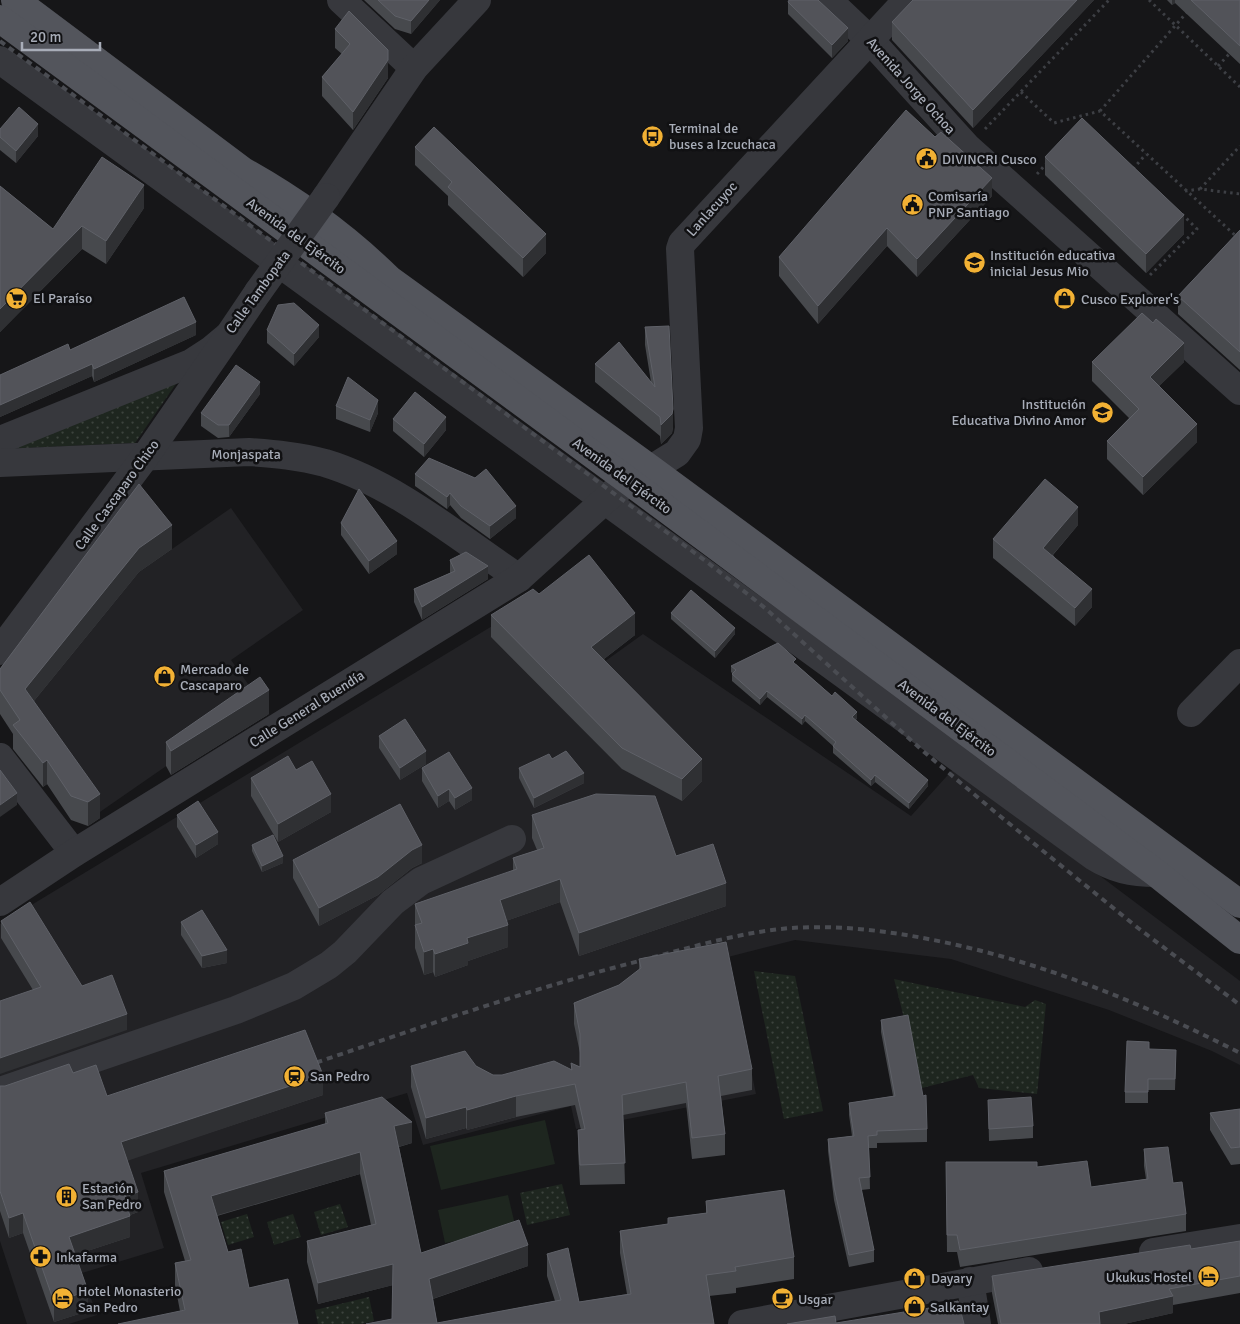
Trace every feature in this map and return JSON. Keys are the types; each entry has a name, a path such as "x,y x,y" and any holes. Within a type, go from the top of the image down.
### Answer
{"main road":[{"name":"Avenida del Ejército","path":"15,0 242,171 270,199 344,253 389,278 1240,940"},
{"name":"Avenida del Ejército","path":"0,19 1240,904"}],"street":[{"path":"341,0 414,68"},
{"name":"Calle Tambopata","path":"0,440 191,363 229,335 414,68 476,0"},
{"name":"Avenida Jorge Ochoa","path":"828,0 870,40 967,147 1240,391"},
{"name":"Lanlacuyoc","path":"604,502 683,446 689,428 680,249 682,243 907,0"},
{"path":"0,60 604,502 1093,856 1120,870 1132,873 1156,873"},
{"name":"Calle Cascaparo Chico","path":"0,651 145,457 229,335"},
{"name":"Monjaspata","path":"0,464 249,452 288,454 326,464 391,492 519,578"},
{"name":"Calle General Buendía","path":"0,902 74,853 519,578 604,502"},
{"path":"1191,713 1240,663"},
{"path":"0,757 74,853"},
{"path":"0,1090 236,1010 294,986 329,965 345,952 393,902 421,881 512,839"},
{"path":"1132,1255 1240,1238"},
{"path":"742,1324 970,1280 1056,1267"},
{"path":"970,1280 977,1324"}],"path":[{"path":"967,147 1109,0"},
{"path":"1149,0 1240,87"},
{"path":"1021,92 1054,123 1100,111 1192,6"},
{"path":"1218,66 1234,49"},
{"path":"1100,111 1185,191 1240,238"},
{"path":"1200,189 1240,146"},
{"path":"1133,169 1146,154"},
{"path":"1030,181 1051,159"},
{"path":"1126,162 1140,175"},
{"path":"1185,191 1200,189 1240,194"},
{"path":"1145,280 1197,228 1176,209"}],"shaded area":[{"path":"180,378 135,443 1,449"},
{"path":"231,508 303,610 231,660 260,701 97,814 25,712 139,572"},
{"path":"540,597 604,662 643,634 911,816 955,767 1240,981 1240,1065 1212,1051 1109,1010 951,959 795,940 728,957 756,1094 576,1129 571,1106 423,1145 407,1093 141,1173 164,1248 82,1273 97,1315 69,1324 27,1324 0,1241 0,924"},
{"path":"754,971 795,976 823,1111 784,1119"},
{"path":"894,979 1025,1007 1035,1000 1046,1004 1037,1094 979,1088 973,1075 922,1088"},
{"path":"545,1120 555,1164 441,1190 430,1146"},
{"path":"562,1184 570,1215 527,1225 520,1193"},
{"path":"508,1195 516,1229 445,1243 438,1210"},
{"path":"340,1204 348,1227 321,1235 314,1212"},
{"path":"247,1214 254,1237 228,1245 221,1222"},
{"path":"293,1214 301,1237 274,1245 267,1222"},
{"path":"369,1297 374,1321 361,1324 318,1324 315,1310"}],"building":[{"path":"378,0 429,0 411,21 395,16"},
{"path":"789,0 818,0 848,28 832,45 788,2"},
{"path":"913,0 1077,0 973,110 892,22"},
{"path":"1191,0 1240,0 1240,46"},
{"path":"349,11 388,50 388,60 353,112 322,77 350,44 335,29"},
{"path":"19,107 38,124 16,151 0,137 0,129"},
{"path":"906,110 935,137 941,132 992,178 917,259 887,228 818,306 779,257"},
{"path":"1082,118 1184,215 1146,254 1045,157"},
{"path":"434,127 546,234 523,258 448,187 452,182 415,147"},
{"path":"102,157 144,185 106,241 82,226 0,309 0,186 53,229"},
{"path":"1240,230 1240,352 1178,296"},
{"path":"184,297 196,322 94,369 92,364 0,405 0,375 68,344 70,350"},
{"path":"294,303 319,325 294,354 267,330 278,305"},
{"path":"1142,313 1153,323 1156,319 1184,343 1150,377 1197,424 1143,477 1107,441 1139,409 1092,362"},
{"path":"669,326 673,409 672,414 661,425 660,417 595,364 619,342 655,387 645,327"},
{"path":"236,365 260,382 229,425 218,425 201,413"},
{"path":"348,377 378,400 370,420 336,406"},
{"path":"415,392 446,417 424,444 393,419"},
{"path":"429,458 475,478 486,469 516,506 490,526 461,506 450,493 447,497 415,474"},
{"path":"1045,479 1078,507 1043,548 1092,589 1075,608 993,539"},
{"path":"139,484 172,525 139,548 25,689 100,794 88,802 71,796 47,760 43,763 13,725 20,720 0,690 0,669"},
{"path":"359,489 397,541 369,561 341,523"},
{"path":"466,552 488,566 422,607 414,589 455,571 450,560"},
{"path":"589,555 635,613 591,647 702,759 682,779 622,748 491,615 533,589 539,594"},
{"path":"691,590 735,628 715,651 671,613"},
{"path":"778,643 796,659 793,662 832,696 835,692 857,712 852,717 928,780 909,803 875,775 871,780 833,746 836,742 805,715 802,719 767,691 760,699 732,674 736,670 731,666"},
{"path":"260,677 269,690 171,751 166,742"},
{"path":"405,719 426,751 400,768 379,736"},
{"path":"566,751 584,773 534,798 519,768 549,754 552,759"},
{"path":"449,752 472,788 455,798 449,789 438,796 422,768"},
{"path":"288,756 296,770 312,761 331,794 278,824 251,778"},
{"path":"0,770 17,793 0,805"},
{"path":"596,794 655,796 676,856 713,844 726,883 579,933 560,879 500,900 508,925 467,938 468,943 435,954 433,949 424,952 415,925 422,923 415,904 517,869 513,858 544,848 532,815"},
{"path":"198,801 218,832 196,845 177,815"},
{"path":"400,804 422,845 412,850 378,877 319,908 293,860"},
{"path":"273,835 283,856 262,866 252,845"},
{"path":"30,902 82,986 112,975 127,1014 0,1058 0,1001 41,987 1,921"},
{"path":"202,910 227,950 202,956 181,922"},
{"path":"726,942 752,1069 718,1076 725,1134 692,1138 686,1082 622,1095 625,1163 580,1165 578,1130 585,1129 575,1084 516,1096 467,1110 466,1107 426,1118 411,1066 465,1051 476,1066 493,1075 502,1075 554,1061 572,1070 571,1063 580,1067 580,1034 574,1003 619,985 641,968 639,959"},
{"path":"908,1015 923,1096 926,1095 927,1129 877,1131 877,1135 868,1136 870,1177 859,1178 874,1250 849,1255 834,1187 828,1139 854,1136 849,1103 895,1096 881,1020"},
{"path":"305,1030 323,1075 121,1142 138,1192 124,1197 130,1216 69,1237 88,1291 54,1302 23,1213 9,1218 0,1191 0,1086 5,1086 69,1064 73,1073 96,1065 107,1096"},
{"path":"1127,1041 1149,1042 1149,1049 1176,1050 1175,1079 1148,1079 1148,1092 1125,1092"},
{"path":"382,1097 412,1122 394,1126 421,1253 519,1220 528,1245 429,1279 437,1323 561,1300 547,1254 568,1248 579,1302 631,1294 620,1231 668,1224 668,1218 707,1213 706,1201 784,1190 794,1257 735,1267 736,1271 706,1275 714,1324 366,1324 392,1319 393,1264 318,1283 307,1241 376,1224 360,1152 211,1196 228,1252 241,1249 249,1288 288,1279 298,1324 118,1324 185,1310 175,1263 191,1260 164,1171 328,1123 325,1113"},
{"path":"1031,1097 1033,1126 989,1129 988,1100"},
{"path":"1240,1109 1240,1147 1231,1148 1210,1113"},
{"path":"1168,1147 1173,1183 1182,1182 1186,1214 960,1250 957,1235 947,1235 946,1162 1037,1162 1037,1167 1087,1161 1091,1187 1148,1179 1144,1149"},
{"path":"1240,1241 1240,1276 1169,1289 1173,1296 1099,1312 1100,1324 1001,1324 992,1276 1190,1245 1191,1249"},
{"path":"958,1301 964,1324 787,1324 835,1316 836,1323 904,1312 904,1314"}],"railway":[{"path":"0,41 707,562 765,608 923,751 995,812 1138,928 1240,1005"},
{"path":"306,1066 476,1009 604,970 737,936 808,927 857,929 923,938 1006,958 1046,970 1125,999 1240,1053"}],"place":[{"name":"Terminal de buses a Izcuchaca","path":"653,136"},
{"name":"DIVINCRI Cusco","path":"926,159"},
{"name":"Comisaría PNP Santiago","path":"912,204"},
{"name":"Institución educativa inicial Jesus Mio","path":"974,263"},
{"name":"El Paraíso","path":"17,298"},
{"name":"Cusco Explorer's","path":"1065,299"},
{"name":"Institución Educativa Divino Amor","path":"1102,412"},
{"name":"Mercado de Cascaparo","path":"164,677"},
{"name":"San Pedro","path":"294,1076"},
{"name":"Estación San Pedro","path":"66,1196"},
{"name":"Inkafarma","path":"40,1257"},
{"name":"Ukukus Hostel","path":"1208,1277"},
{"name":"Dayary","path":"915,1278"},
{"name":"Hotel Monasterio San Pedro","path":"62,1299"},
{"name":"Usgar","path":"782,1299"},
{"name":"Salkantay","path":"914,1307"}]}
